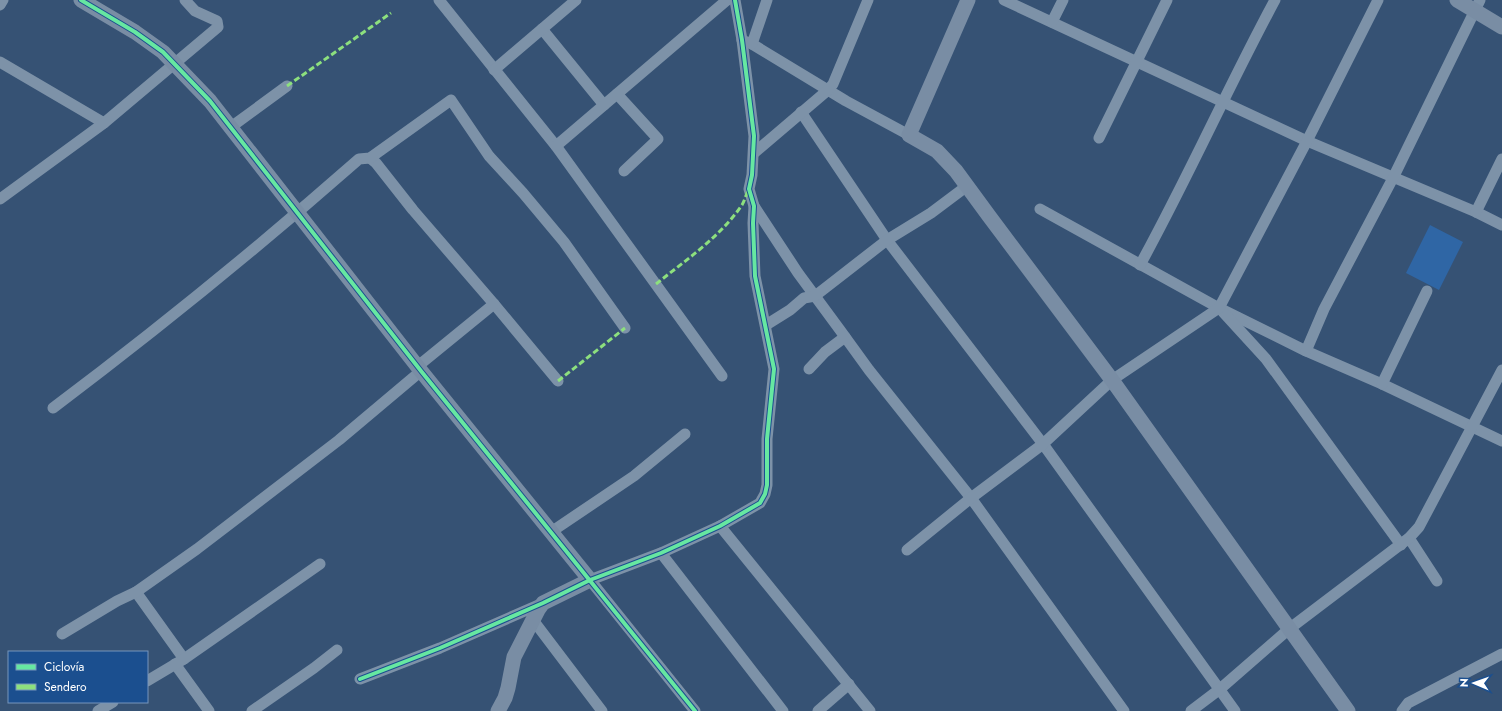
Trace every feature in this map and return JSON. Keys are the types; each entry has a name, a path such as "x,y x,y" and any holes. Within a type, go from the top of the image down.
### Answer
{"street":[{"path":"0,5 3,0"},
{"path":"81,0 135,32 163,52 210,101 420,368 695,711"},
{"path":"0,199 104,123 218,27 217,21 195,12 185,0"},
{"path":"439,0 556,146 722,376"},
{"path":"494,70 576,0"},
{"path":"556,146 727,0"},
{"path":"735,0 747,42 754,136 752,175 749,188 754,206 798,273 845,337 971,498 1124,711"},
{"path":"747,42 767,0"},
{"path":"754,153 828,90 833,84 868,0"},
{"path":"909,135 968,0"},
{"path":"1004,0 1307,141 1476,212 1502,225"},
{"path":"1052,22 1063,0"},
{"path":"1099,138 1138,62 1167,0"},
{"path":"1140,265 1275,0"},
{"path":"907,550 971,498 1042,444 1112,380 1219,308 1307,141 1378,0"},
{"path":"1457,0 1478,5 1502,27"},
{"path":"1306,351 1324,309 1393,178 1478,5"},
{"path":"542,29 604,105"},
{"path":"747,42 828,90 937,151 956,171 1112,380 1348,711"},
{"path":"0,62 104,123"},
{"path":"231,127 287,86"},
{"path":"617,94 658,140 624,171"},
{"path":"52,408 148,336 298,213 359,160 370,158 451,100 489,156 523,193 564,242 625,328"},
{"path":"801,112 887,240 1042,444 1235,711"},
{"path":"370,158 376,163 412,210 494,304 558,381"},
{"path":"1476,212 1502,159"},
{"path":"766,325 790,310 804,298 815,296 887,240 931,213 967,186"},
{"path":"360,679 440,648 543,603 590,580 661,553 720,526 760,503 765,494 767,485 767,439 774,373 766,325 755,276 753,223 754,206"},
{"path":"1040,209 1219,308 1306,351 1382,384 1502,441"},
{"path":"1382,384 1427,291"},
{"path":"62,634 117,601 136,592 197,549 339,440 494,304"},
{"path":"1219,308 1266,360 1405,542 1437,581"},
{"path":"809,369 825,352 845,337"},
{"path":"1191,711 1220,689 1289,629 1405,542 1419,527 1502,370"},
{"path":"551,532 634,476 685,434"},
{"path":"720,526 870,711"},
{"path":"661,553 783,711"},
{"path":"148,680 180,662 320,564"},
{"path":"136,592 209,711"},
{"path":"498,711 505,698 508,688 514,657 543,603"},
{"path":"533,620 602,711"},
{"path":"252,711 314,668 337,650"},
{"path":"1402,711 1408,703 1502,654"},
{"path":"818,711 849,684"},
{"path":"98,711 110,703"}],"shaded area":[{"path":"1430,225 1463,242 1439,290 1406,273"}],"marked path":[{"path":"287,86 391,13"},
{"path":"656,284 702,248 724,227 742,205 749,189"},
{"path":"558,381 625,328"}],"cycle path":[{"path":"81,0 135,32 163,52 210,101 421,371 695,711"},
{"path":"360,679 440,648 543,603 590,580 661,553 720,526 760,503 765,494 767,485 767,439 774,369 755,276 753,223 754,206 749,189 752,175 754,136 742,40 735,0"}]}
